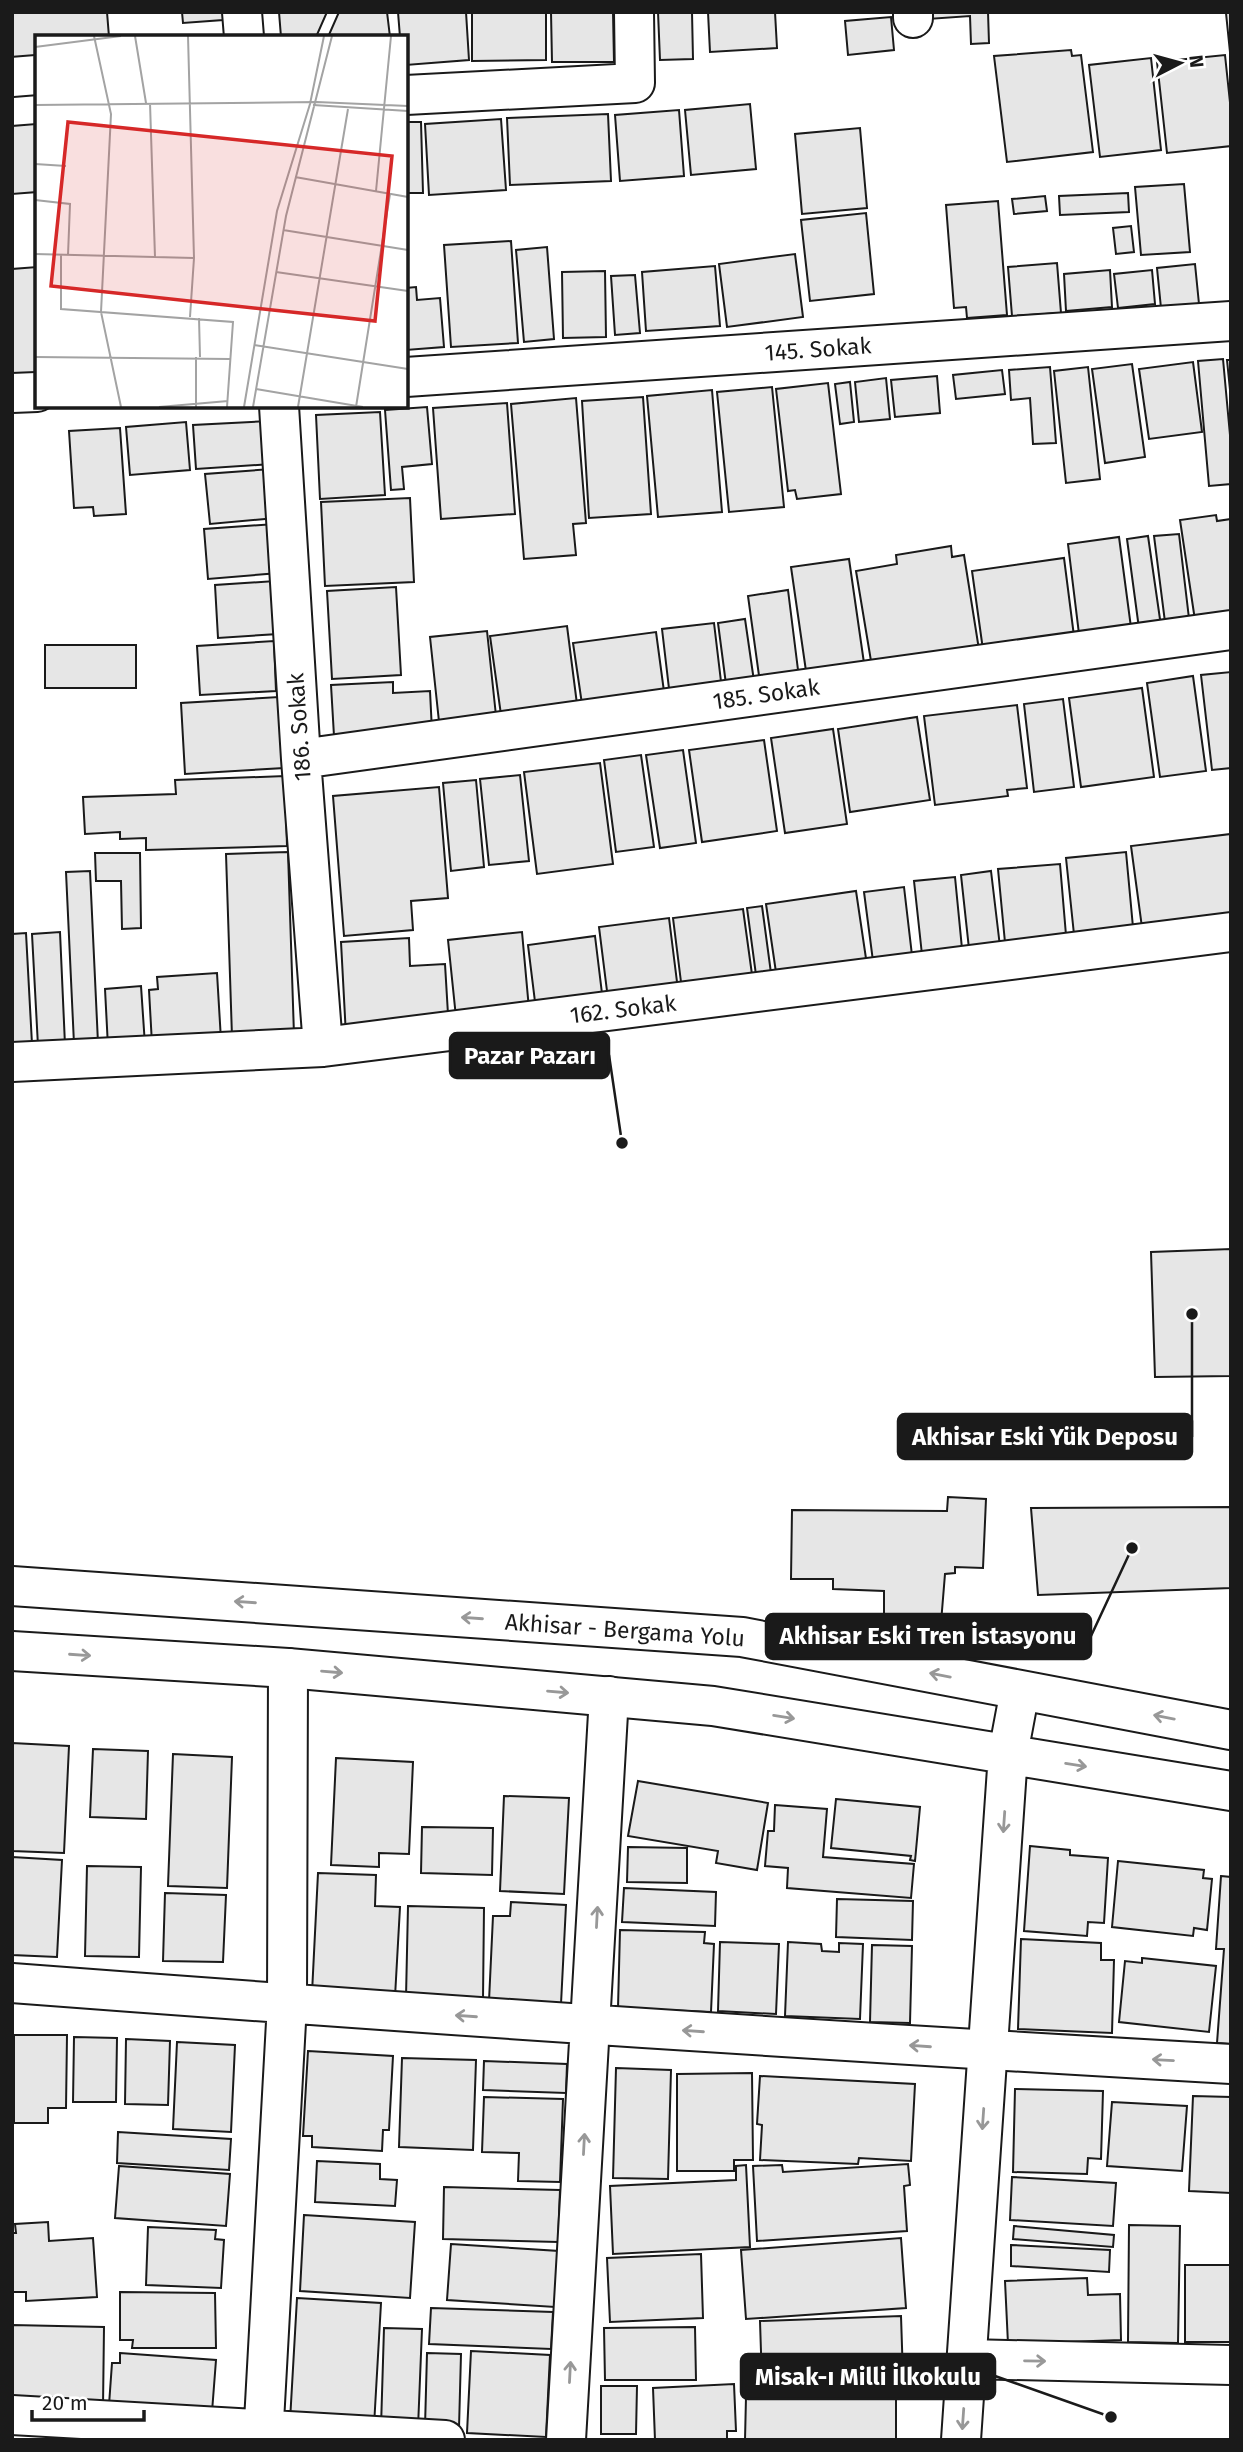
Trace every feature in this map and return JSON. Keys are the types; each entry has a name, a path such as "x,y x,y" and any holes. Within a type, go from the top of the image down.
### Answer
{"street":[{"path":"242,12 244,35"},
{"path":"408,95 635,83 634,12"},
{"path":"12,77 35,75"},
{"name":"145. Sokak","path":"408,377 1231,321"},
{"path":"12,393 35,392"},
{"name":"186. Sokak","path":"279,408 301,759 323,1047"},
{"name":"185. Sokak","path":"301,759 1231,630"},
{"name":"162. Sokak","path":"12,1062 323,1047 1231,932"},
{"name":"Akhisar - Bergama Yolu","path":"12,1586 742,1637 1231,1730"},
{"path":"12,1651 288,1668 713,1706 1231,1791"},
{"path":"263,2435 287,2004 288,1668"},
{"path":"961,2440 1008,1754 1020,1690"},
{"path":"566,2440 609,1696"},
{"path":"12,1983 287,2004 1231,2064"},
{"path":"967,2359 1231,2365"},
{"path":"12,2415 263,2435 445,2440"}],"building":[{"path":"12,12 107,12 109,35 35,35 35,66 12,68"},
{"path":"182,12 223,12 223,20 183,23"},
{"path":"279,12 327,12 317,35 281,35"},
{"path":"339,12 387,12 390,35 329,35"},
{"path":"398,12 466,12 469,60 408,65 408,35 400,35"},
{"path":"472,12 546,12 546,60 472,61"},
{"path":"551,12 613,12 614,62 552,62"},
{"path":"658,12 692,12 693,59 660,60"},
{"path":"708,12 775,12 777,48 710,52"},
{"path":"927,12 988,12 989,43 971,44 970,16 928,19"},
{"path":"1226,13 1231,13 1231,62"},
{"path":"891,17 894,50 848,55 845,21"},
{"path":"1071,50 1072,56 1081,55 1093,152 1007,162 994,56"},
{"path":"1225,55 1231,112 1231,146 1167,153 1157,62"},
{"path":"1151,58 1161,150 1100,157 1089,65"},
{"path":"750,104 756,169 691,175 685,110"},
{"path":"679,110 684,176 620,181 615,115"},
{"path":"608,114 611,181 510,185 507,118"},
{"path":"501,119 506,190 429,195 425,124"},
{"path":"408,122 421,122 423,193 408,193"},
{"path":"35,124 35,192 12,194 12,126"},
{"path":"860,128 867,208 802,214 795,134"},
{"path":"1184,184 1190,252 1141,255 1135,187"},
{"path":"1128,193 1129,212 1060,215 1059,196"},
{"path":"1045,196 1047,211 1014,214 1012,199"},
{"path":"998,201 1007,315 967,318 966,307 954,308 946,205"},
{"path":"866,213 874,294 810,301 801,220"},
{"path":"1131,226 1134,252 1116,254 1113,228"},
{"path":"511,241 518,343 451,347 444,245"},
{"path":"547,247 554,339 524,342 516,250"},
{"path":"795,254 803,317 727,327 719,264"},
{"path":"1057,263 1061,313 1012,316 1008,267"},
{"path":"1195,264 1199,304 1161,308 1157,268"},
{"path":"715,266 720,326 646,331 642,272"},
{"path":"35,267 35,373 12,374 12,269"},
{"path":"1110,270 1112,307 1066,311 1064,274"},
{"path":"1152,270 1155,304 1118,308 1114,274"},
{"path":"605,271 606,337 563,338 562,272"},
{"path":"635,275 640,333 615,335 611,276"},
{"path":"416,287 417,300 440,298 444,347 408,350 408,288"},
{"path":"1223,359 1231,446 1231,484 1209,486 1198,361"},
{"path":"1227,360 1231,360 1231,400"},
{"path":"1193,362 1202,432 1149,439 1139,369"},
{"path":"1132,364 1145,457 1105,463 1092,369"},
{"path":"1050,367 1056,443 1033,444 1030,398 1011,400 1009,370"},
{"path":"1088,367 1100,479 1066,483 1054,371"},
{"path":"1002,370 1005,394 956,399 953,375"},
{"path":"937,376 940,413 895,417 891,380"},
{"path":"886,378 890,419 859,422 855,382"},
{"path":"850,382 854,422 840,424 835,384"},
{"path":"828,383 841,494 797,499 795,490 788,491 776,389"},
{"path":"772,387 784,507 729,512 717,392"},
{"path":"712,390 722,512 658,517 647,396"},
{"path":"643,397 651,514 589,518 582,401"},
{"path":"576,398 586,523 573,524 576,555 524,559 511,404"},
{"path":"507,403 515,514 441,519 433,408"},
{"path":"427,407 432,464 402,467 404,489 391,490 385,410"},
{"path":"380,412 385,495 320,499 316,415"},
{"path":"268,421 271,464 196,469 193,425"},
{"path":"186,422 190,470 130,475 126,427"},
{"path":"120,428 126,514 94,516 93,507 74,508 69,431"},
{"path":"271,469 276,518 210,524 205,474"},
{"path":"410,498 414,582 325,586 321,502"},
{"path":"1216,515 1217,521 1231,519 1231,622 1196,627 1180,520"},
{"path":"275,524 279,573 208,579 204,529"},
{"path":"1179,534 1190,627 1166,630 1154,536"},
{"path":"1148,536 1162,633 1140,636 1127,539"},
{"path":"1119,537 1132,635 1080,642 1068,544"},
{"path":"951,546 952,557 964,555 980,656 873,673 856,571 897,564 896,555"},
{"path":"1064,558 1075,644 984,657 972,571"},
{"path":"849,559 865,670 807,678 791,567"},
{"path":"275,581 278,634 218,638 215,585"},
{"path":"396,587 401,675 332,679 327,591"},
{"path":"788,590 799,678 760,683 748,596"},
{"path":"745,619 755,688 727,692 718,623"},
{"path":"714,623 722,690 670,697 662,629"},
{"path":"567,626 578,712 502,722 490,636"},
{"path":"487,631 497,725 440,731 430,637"},
{"path":"656,632 665,699 583,711 573,643"},
{"path":"274,641 276,691 200,695 197,646"},
{"path":"45,645 136,645 136,688 45,688"},
{"path":"1231,672 1231,768 1212,770 1201,675"},
{"path":"1193,676 1206,771 1160,777 1147,683"},
{"path":"393,682 393,693 430,691 432,731 334,736 331,685"},
{"path":"1142,688 1154,777 1081,787 1069,698"},
{"path":"279,697 284,768 185,774 181,703"},
{"path":"1063,699 1074,787 1034,792 1024,704"},
{"path":"1017,705 1027,788 1007,790 1008,796 935,805 924,716"},
{"path":"917,717 930,800 850,812 838,729"},
{"path":"833,729 847,824 785,833 771,738"},
{"path":"764,740 777,831 702,842 689,750"},
{"path":"683,750 696,843 660,848 646,755"},
{"path":"641,755 654,847 616,852 604,760"},
{"path":"600,763 613,864 537,874 524,772"},
{"path":"520,775 529,861 489,865 480,779"},
{"path":"285,776 287,846 146,850 146,838 120,839 120,832 85,834 83,797 176,794 175,780"},
{"path":"476,780 484,867 451,871 443,783"},
{"path":"439,787 448,898 411,901 413,930 344,936 333,796"},
{"path":"1231,834 1231,924 1143,935 1131,846"},
{"path":"288,852 294,1035 232,1037 226,854"},
{"path":"1126,852 1134,938 1075,944 1066,858"},
{"path":"95,853 140,853 141,928 122,929 121,881 96,881"},
{"path":"1060,864 1067,947 1006,953 998,869"},
{"path":"90,871 98,1043 74,1044 66,872"},
{"path":"991,871 1001,955 970,958 961,875"},
{"path":"955,877 963,959 923,964 914,881"},
{"path":"904,887 913,964 874,969 864,892"},
{"path":"856,891 868,972 778,986 766,904"},
{"path":"762,906 773,988 758,990 747,908"},
{"path":"743,909 754,989 683,998 673,918"},
{"path":"669,918 679,998 609,1007 599,927"},
{"path":"60,932 65,1045 38,1046 32,934"},
{"path":"522,932 530,1020 457,1027 448,940"},
{"path":"26,933 32,1044 12,1045 12,934"},
{"path":"595,936 604,1010 537,1018 528,945"},
{"path":"409,938 410,966 445,964 449,1031 346,1036 341,942"},
{"path":"217,973 221,1040 152,1044 149,990 158,989 157,977"},
{"path":"141,986 145,1045 108,1047 105,989"},
{"path":"1231,1249 1231,1376 1155,1377 1151,1252"},
{"path":"948,1497 986,1499 983,1568 955,1567 955,1573 945,1574 941,1623 884,1619 884,1591 833,1589 833,1579 791,1579 792,1510 947,1511"},
{"path":"1231,1507 1231,1588 1038,1595 1031,1508"},
{"path":"12,1743 69,1746 64,1853 12,1851"},
{"path":"93,1749 148,1751 146,1819 90,1817"},
{"path":"173,1754 232,1757 227,1888 168,1886"},
{"path":"336,1758 413,1762 409,1854 379,1853 379,1867 331,1865"},
{"path":"638,1781 768,1803 757,1870 716,1863 718,1851 628,1836"},
{"path":"504,1796 569,1798 564,1894 500,1891"},
{"path":"836,1799 920,1807 915,1861 910,1860 911,1856 831,1848"},
{"path":"775,1805 827,1809 823,1857 914,1864 911,1898 787,1888 788,1868 765,1866 768,1831 774,1831"},
{"path":"422,1827 493,1828 492,1875 421,1873"},
{"path":"1030,1846 1070,1850 1070,1855 1108,1858 1104,1923 1088,1922 1087,1936 1024,1931"},
{"path":"628,1847 687,1848 687,1883 627,1882"},
{"path":"12,1857 62,1860 57,1957 12,1955"},
{"path":"1118,1861 1204,1870 1203,1878 1212,1879 1207,1930 1194,1928 1193,1936 1112,1927"},
{"path":"87,1866 141,1867 139,1957 85,1956"},
{"path":"318,1873 376,1875 375,1906 400,1907 395,1997 312,1993"},
{"path":"1221,1876 1231,1877 1231,2044 1217,2043 1224,1949 1216,1949"},
{"path":"624,1888 716,1892 715,1926 622,1922"},
{"path":"165,1893 226,1895 223,1962 163,1961"},
{"path":"837,1899 913,1901 912,1940 836,1937"},
{"path":"511,1902 566,1905 561,2004 489,2001 493,1916 510,1916"},
{"path":"408,1906 484,1908 483,1999 406,1997"},
{"path":"620,1930 705,1932 704,1943 714,1944 711,2012 618,2008"},
{"path":"1021,1939 1101,1943 1101,1960 1114,1960 1112,2033 1018,2029"},
{"path":"720,1942 779,1944 776,2014 718,2011"},
{"path":"788,1942 821,1944 822,1951 839,1952 839,1943 863,1944 860,2019 785,2016"},
{"path":"872,1945 912,1946 910,2023 870,2022"},
{"path":"1142,1958 1216,1966 1209,2032 1119,2022 1125,1961 1142,1963"},
{"path":"14,2035 67,2035 66,2108 48,2108 48,2123 14,2123"},
{"path":"74,2037 117,2038 116,2102 73,2102"},
{"path":"126,2039 170,2041 168,2105 125,2104"},
{"path":"177,2042 235,2045 231,2132 173,2129"},
{"path":"308,2051 393,2056 389,2130 383,2130 382,2151 312,2147 312,2136 303,2136"},
{"path":"402,2058 476,2060 473,2150 399,2147"},
{"path":"484,2061 567,2064 566,2093 483,2090"},
{"path":"616,2068 671,2070 668,2179 613,2178"},
{"path":"752,2073 753,2160 734,2160 734,2171 677,2171 677,2074"},
{"path":"760,2076 915,2084 911,2161 859,2158 858,2164 760,2160 762,2125 757,2124"},
{"path":"1015,2089 1103,2091 1101,2159 1088,2158 1087,2174 1013,2172"},
{"path":"1193,2096 1231,2097 1231,2193 1189,2191"},
{"path":"484,2097 563,2099 560,2182 518,2181 519,2153 482,2152"},
{"path":"1112,2102 1187,2106 1182,2171 1107,2166"},
{"path":"118,2132 231,2139 229,2170 117,2163"},
{"path":"317,2161 380,2164 380,2179 397,2180 395,2206 315,2202"},
{"path":"908,2164 910,2185 904,2186 907,2231 757,2241 753,2166 782,2165 783,2172"},
{"path":"746,2165 750,2247 613,2254 610,2186 736,2180 736,2166"},
{"path":"119,2166 230,2174 226,2226 115,2218"},
{"path":"1012,2177 1116,2183 1113,2226 1010,2220"},
{"path":"444,2187 560,2190 558,2242 443,2239"},
{"path":"304,2215 415,2222 410,2298 300,2291"},
{"path":"48,2222 49,2241 93,2238 97,2297 26,2301 26,2292 13,2292 12,2233 16,2233 15,2224"},
{"path":"1129,2225 1180,2226 1178,2343 1128,2342"},
{"path":"1014,2226 1114,2235 1113,2247 1013,2239"},
{"path":"148,2227 216,2230 215,2239 224,2240 221,2288 146,2285"},
{"path":"901,2238 906,2308 746,2319 741,2250"},
{"path":"451,2244 559,2251 555,2307 447,2300"},
{"path":"1011,2245 1110,2250 1109,2272 1011,2266"},
{"path":"701,2254 703,2318 610,2322 607,2258"},
{"path":"1185,2265 1231,2265 1231,2342 1185,2342"},
{"path":"1087,2278 1088,2295 1120,2294 1121,2340 1008,2344 1005,2281"},
{"path":"120,2292 215,2293 216,2348 132,2348 133,2340 120,2340"},
{"path":"297,2298 381,2303 374,2426 290,2421"},
{"path":"431,2308 553,2312 551,2349 429,2344"},
{"path":"901,2316 903,2377 762,2383 760,2321"},
{"path":"12,2325 104,2327 103,2407 12,2406"},
{"path":"695,2327 696,2380 605,2380 604,2328"},
{"path":"384,2328 422,2329 418,2428 381,2427"},
{"path":"471,2351 550,2355 546,2437 467,2433"},
{"path":"120,2353 216,2360 212,2412 109,2405 112,2363 120,2363"},
{"path":"427,2353 461,2354 459,2428 425,2427"},
{"path":"734,2384 736,2431 727,2431 727,2440 655,2440 653,2388"},
{"path":"601,2386 637,2386 636,2434 601,2434"},
{"path":"760,2386 896,2387 896,2440 745,2440 746,2397 759,2397"}],"place":[{"name":"Pazar Pazarı","path":"622,1143"},
{"name":"Akhisar Eski Yük Deposu","path":"1192,1314"},
{"name":"Akhisar Eski Tren İstasyonu","path":"1132,1548"},
{"name":"Misak-ı Milli İlkokulu","path":"1111,2417"}]}
